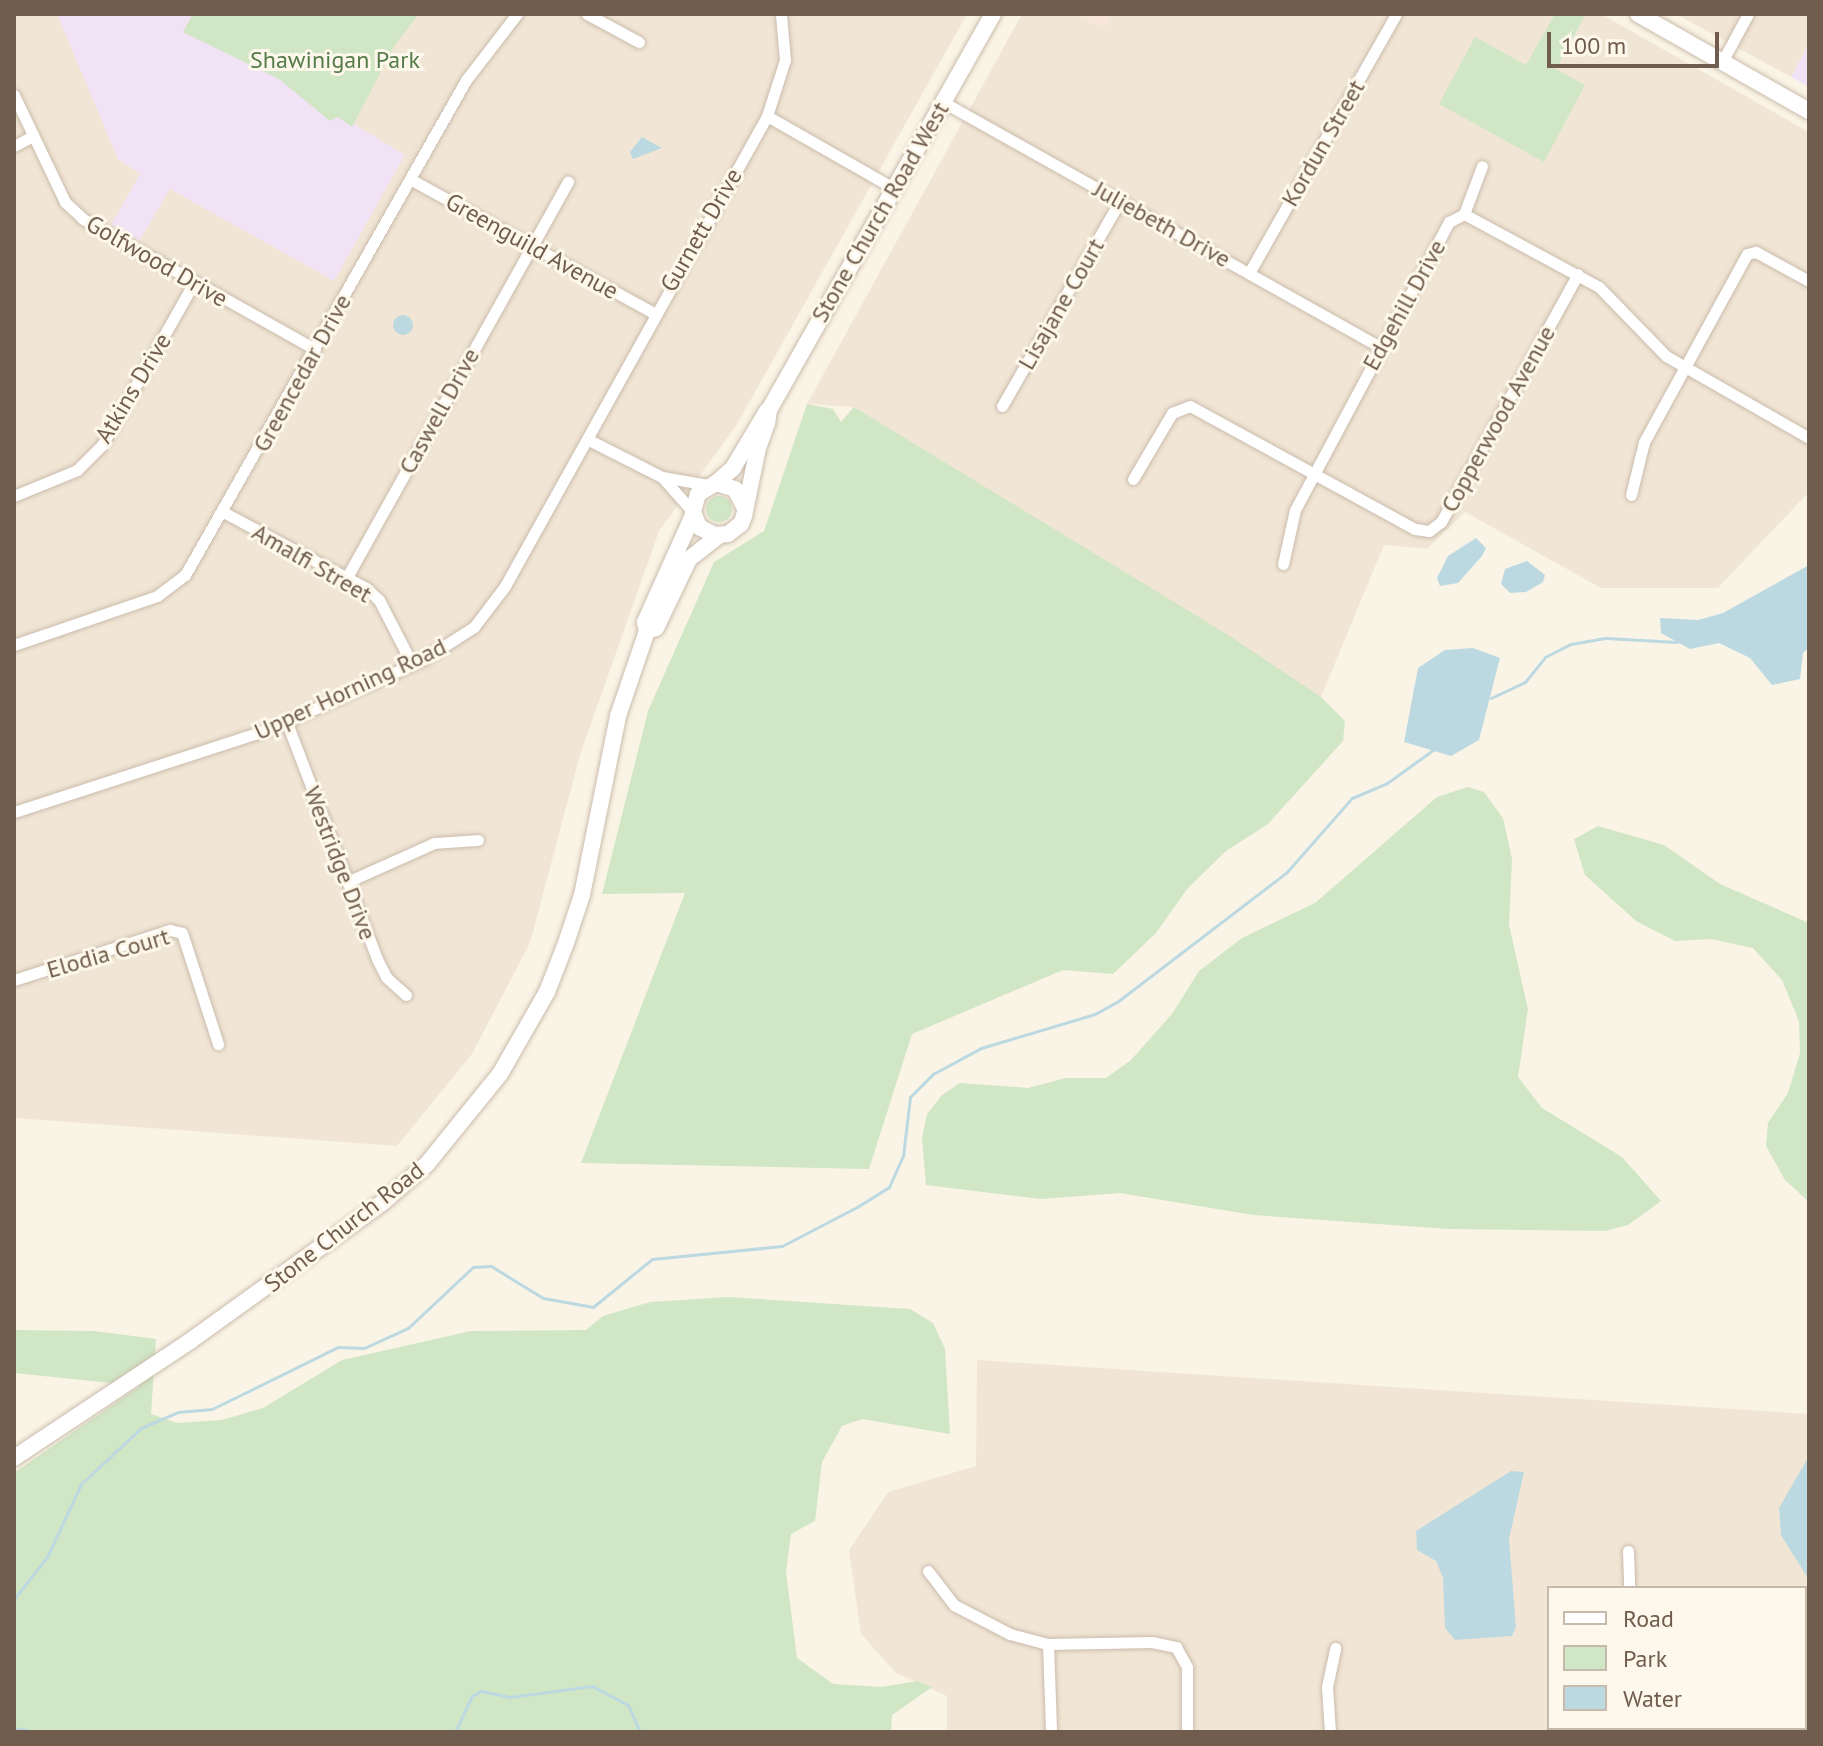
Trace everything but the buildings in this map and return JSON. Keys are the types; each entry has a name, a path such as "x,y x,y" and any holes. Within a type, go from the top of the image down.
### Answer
{"main road":[{"name":"Stone Church Road West","path":"769,410 993,14"},
{"path":"1638,14 1809,111"},
{"path":"769,410 738,527 720,535 703,530 693,513 695,498 733,468 758,418 769,410"},
{"path":"712,484 735,489 745,508"},
{"name":"Stone Church Road","path":"14,1458 242,1305 382,1203 427,1164 500,1074 547,992 566,943 582,895 618,716 647,631 645,622 693,513"},
{"name":"Stone Church Road","path":"647,631 656,628 689,559 720,535"}],"street":[{"name":"Greencedar Drive","path":"14,645 157,596 185,575 225,513 466,80 517,14"},
{"path":"587,14 639,42"},
{"name":"Gurnett Drive","path":"587,439 654,313 767,116 785,60 781,14"},
{"name":"Kordun Street","path":"1249,273 1396,14"},
{"path":"1722,62 1748,14"},
{"name":"Golfwood Drive","path":"14,95 31,137 74,211 193,284 315,349"},
{"name":"Juliebeth Drive","path":"943,102 1380,347"},
{"path":"767,116 893,188"},
{"path":"14,146 31,137"},
{"path":"1482,166 1464,214 1578,274 1620,304 1653,344 1684,367 1809,438"},
{"name":"Greenguild Avenue","path":"410,179 654,313"},
{"name":"Caswell Drive","path":"347,577 568,182"},
{"name":"Lisajane Court","path":"1002,406 1120,201"},
{"name":"Edgehill Drive","path":"1283,564 1289,523 1314,474 1449,222 1464,214"},
{"path":"1631,495 1644,442 1747,254 1756,252 1809,281"},
{"name":"Copperwood Avenue","path":"1133,479 1172,413 1187,406 1415,529 1429,531 1441,522 1578,274"},
{"name":"Atkins Drive","path":"14,496 77,470 102,445 193,284"},
{"path":"587,439 662,477 712,484"},
{"name":"Upper Horning Road","path":"14,812 287,723 453,643 481,618 587,439"},
{"path":"662,477 693,513"},
{"name":"Amalfi Street","path":"225,513 347,577 379,600 412,664"},
{"name":"Westridge Drive","path":"287,723 377,959 406,995"},
{"path":"347,882 434,843 478,840"},
{"name":"Elodia Court","path":"14,980 170,930 182,933 218,1044"},
{"path":"1628,1551 1629,1586"},
{"path":"928,1571 954,1605 985,1624 1048,1644 1152,1642 1176,1647 1187,1667 1187,1732"},
{"path":"1048,1644 1051,1732"},
{"path":"1330,1732 1327,1687 1335,1648"}],"shaded area":[{"path":"14,14 967,14 736,426 659,531 580,755 530,943 472,1054 397,1146 14,1118"},
{"path":"57,14 193,14 183,32 279,79 405,155 334,281 170,189 139,241 111,225 140,174 118,159"},
{"path":"1022,14 1078,14 1103,28 1112,14 1555,14 1527,66 1439,104 1556,69 1586,14 1601,14 1809,132 1809,492 1718,588 1601,588 1465,512 1427,549 1384,545 1321,697 854,407 807,404"},
{"path":"1078,14 1112,14 1103,28"},
{"path":"1676,14 1809,14 1809,44 1791,77"},
{"path":"1809,44 1809,87 1791,77"},
{"path":"977,1360 1809,1414 1809,1732 947,1732 947,1696 896,1673 861,1634 849,1550 888,1492 976,1466"}],"green space":[{"name":"Shawinigan Park","path":"193,14 419,14 395,45 352,127 338,117 330,121 279,79 183,32"},
{"path":"1555,14 1586,14 1556,69 1585,85 1544,162 1439,104 1475,37 1526,65"},
{"path":"807,404 833,409 841,422 854,407 1225,633 1321,697 1345,721 1343,741 1268,824 1226,851 1187,889 1156,933 1113,974 1063,970 912,1034 869,1169 581,1163 685,893 602,894 648,711 714,562 764,531"},
{"path":"719,496 729,499 732,509 729,519 719,522 709,519 706,509 709,499"},
{"path":"1468,787 1484,792 1503,818 1512,859 1509,925 1528,1009 1518,1077 1542,1108 1622,1157 1661,1201 1628,1225 1605,1231 1448,1229 1253,1215 1120,1193 1041,1199 926,1185 922,1138 927,1114 942,1095 960,1083 1028,1088 1066,1078 1106,1078 1131,1060 1172,1014 1199,971 1242,938 1315,903 1437,797"},
{"path":"1598,826 1664,845 1720,884 1809,923 1809,1202 1785,1180 1766,1146 1768,1123 1788,1093 1800,1053 1799,1021 1782,980 1753,948 1711,939 1675,941 1636,921 1585,875 1574,839"},
{"path":"728,1297 910,1309 933,1323 945,1349 950,1434 862,1419 842,1426 822,1462 815,1521 791,1534 786,1572 797,1658 833,1684 881,1687 917,1681 932,1687 892,1715 891,1732 14,1732 14,1473 140,1386 14,1373 14,1330 94,1331 156,1339 151,1414 177,1423 222,1420 263,1408 342,1360 471,1331 586,1330 603,1316 650,1302"}],"water":[{"path":"642,137 662,148 633,159 630,152"},
{"path":"403,315 410,318 413,325 410,332 403,335 396,332 393,325 396,318"},
{"path":"1476,538 1486,548 1482,556 1458,583 1440,586 1437,578 1448,556"},
{"path":"1527,561 1545,575 1543,582 1526,592 1510,593 1501,584 1505,569"},
{"path":"1809,565 1809,647 1803,653 1800,679 1772,685 1750,658 1719,643 1690,649 1661,633 1660,618 1698,620 1723,613"},
{"path":"1473,648 1500,658 1479,740 1451,756 1404,742 1418,668 1445,650"},
{"path":"1809,1456 1809,1580 1781,1535 1779,1508"},
{"path":"1511,1471 1524,1472 1509,1539 1516,1627 1512,1636 1455,1640 1445,1628 1443,1578 1436,1561 1417,1550 1416,1531"}],"waterway":[{"path":"1491,698 1525,682 1545,657 1571,644 1606,638 1677,642"},
{"path":"14,1599 47,1557 81,1484 141,1428 178,1412 212,1409 338,1347 364,1348 408,1328 473,1267 491,1266 543,1298 593,1307 652,1259 782,1246 857,1207 889,1187 903,1156 910,1097 933,1074 981,1048 1095,1014 1117,1002 1286,873 1352,798 1387,783 1433,750"},
{"path":"455,1732 472,1696 481,1691 510,1697 592,1686 628,1705 640,1732"},
{"path":"14,1728 37,1732"}]}
